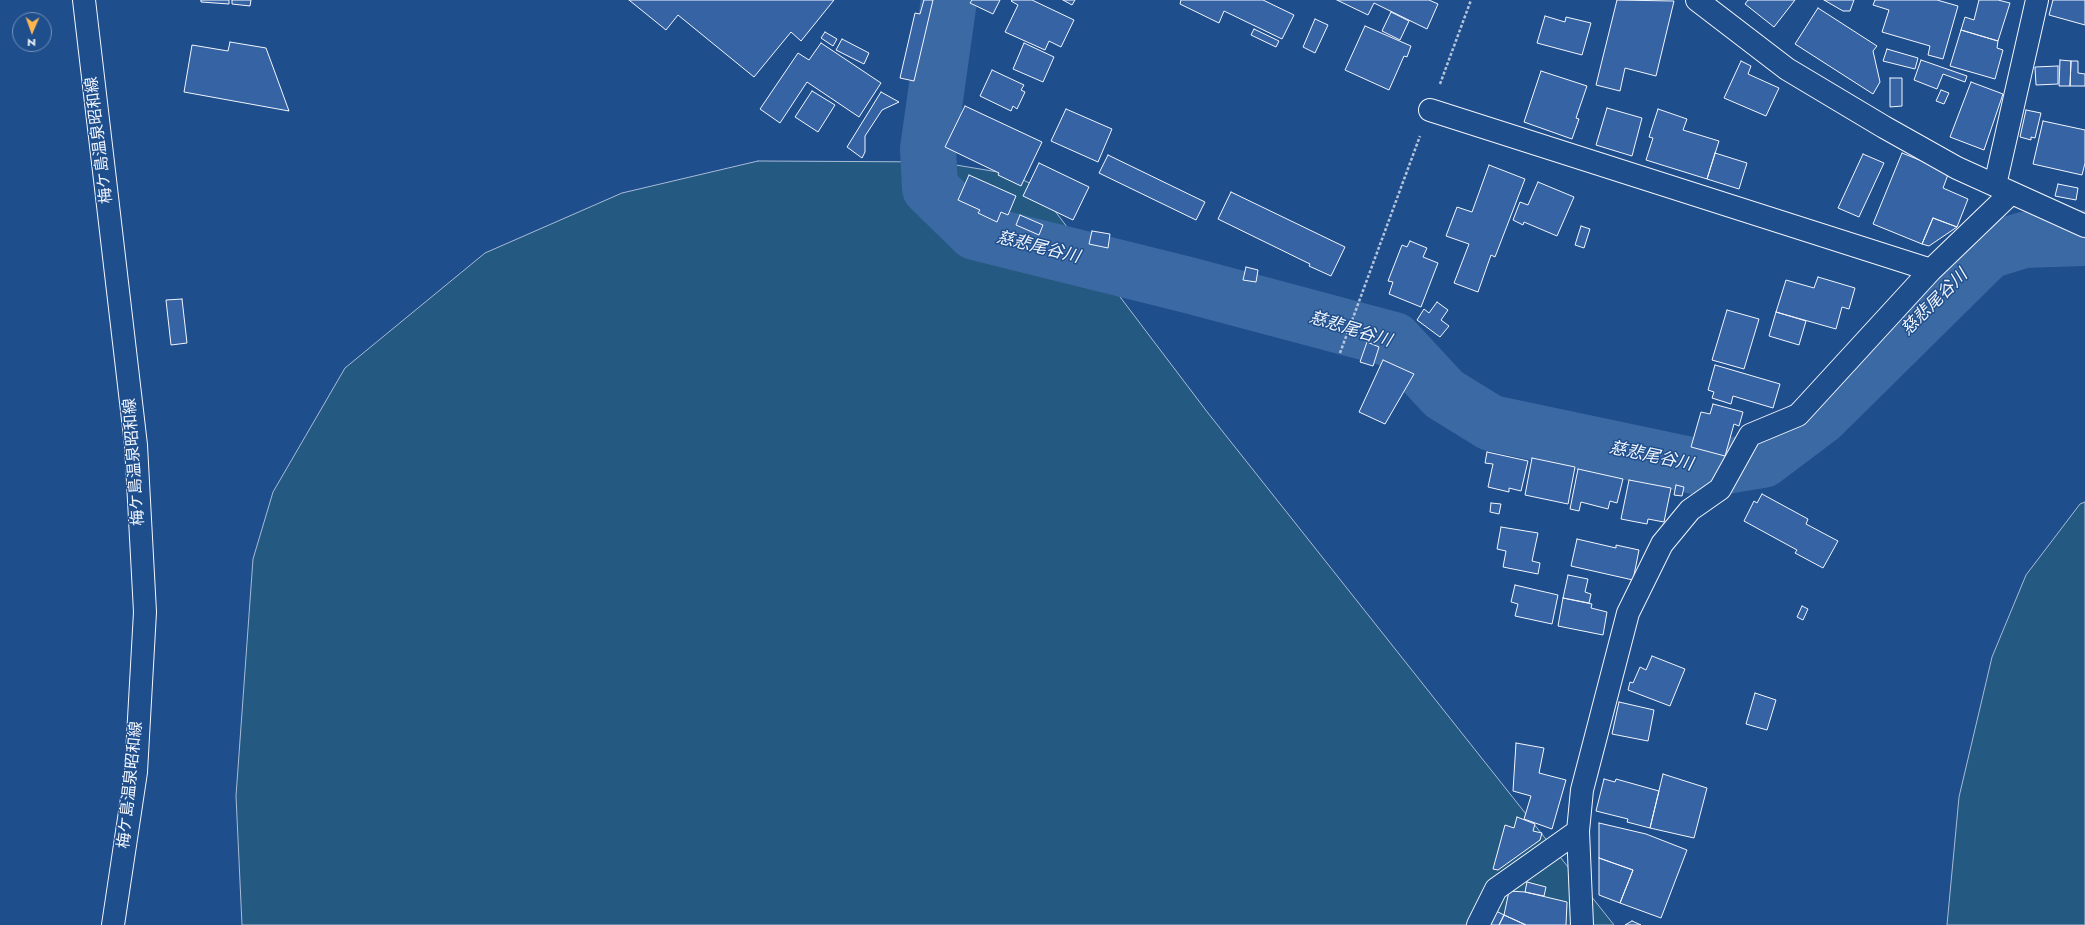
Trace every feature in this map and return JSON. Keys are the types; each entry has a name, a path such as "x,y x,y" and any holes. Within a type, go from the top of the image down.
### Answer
{"street":[{"name":"梅ケ島温泉昭和線","path":"84,0 136,445 145,612 136,772 113,925"},
{"path":"1697,0 1787,69 1884,127 1957,168 2085,226"},
{"path":"1582,925 1578,832 1582,790 1628,613 1662,544 1690,510 1720,489 1750,436 1798,415 2003,189 2037,0"},
{"path":"1430,110 1930,270"},
{"path":"1478,925 1496,889 1578,832"}],"path":[{"path":"1340,353 1471,0"}],"shaded area":[{"path":"758,161 938,162 1010,174 1036,186 1208,413 1614,925 242,925 236,796 253,559 273,492 345,368 485,253 622,193"},
{"path":"2085,502 2085,925 1947,925 1959,797 1992,657 2026,575 2080,504"}],"building":[{"path":"201,0 229,0 229,4 201,2"},
{"path":"232,0 251,0 250,6 232,4"},
{"path":"629,0 834,0 801,41 791,32 754,77 678,15 666,30"},
{"path":"924,0 933,0 914,81 900,78 915,13 920,14"},
{"path":"972,0 1000,0 993,14 970,3"},
{"path":"1032,0 1074,20 1061,47 1049,41 1045,50 1005,32 1018,5 1011,1"},
{"path":"1063,0 1075,0 1072,5"},
{"path":"1181,0 1263,0 1294,15 1282,39 1224,11 1219,23 1180,4"},
{"path":"1337,0 1429,0 1438,4 1427,29 1374,3 1368,15"},
{"path":"1617,0 1674,1 1656,76 1625,68 1620,91 1596,85"},
{"path":"1748,0 1795,0 1774,27 1745,4"},
{"path":"1824,0 1854,0 1850,11 1843,11"},
{"path":"1875,0 1937,0 1958,6 1943,59 1928,55 1930,46 1882,32 1889,10 1873,5"},
{"path":"1979,0 1998,0 2010,3 1998,41 1961,30 1965,17 1974,20"},
{"path":"2053,0 2085,0 2085,25 2049,15"},
{"path":"1818,8 1877,46 1873,51 1880,82 1873,94 1795,44"},
{"path":"1391,12 1409,21 1400,40 1382,31"},
{"path":"1545,16 1565,22 1566,17 1591,23 1582,55 1537,43"},
{"path":"1315,19 1328,25 1315,53 1303,47"},
{"path":"1365,26 1411,46 1407,57 1404,56 1389,90 1345,70"},
{"path":"1254,29 1279,41 1276,47 1251,35"},
{"path":"1961,30 1998,41 1997,48 2003,50 1995,79 1950,66"},
{"path":"825,32 837,39 833,46 821,38"},
{"path":"842,39 869,53 864,64 836,50"},
{"path":"230,42 266,48 289,111 184,92 192,45 228,51"},
{"path":"821,43 881,83 859,117 807,82 780,123 760,109 798,53 809,60"},
{"path":"1024,43 1054,57 1043,82 1013,69"},
{"path":"1887,49 1918,58 1915,69 1883,61"},
{"path":"1921,60 1967,76 1965,82 1943,74 1937,89 1914,80"},
{"path":"2060,60 2071,61 2070,86 2059,86"},
{"path":"1741,61 1751,66 1748,74 1779,88 1766,116 1724,98"},
{"path":"2071,61 2078,61 2078,73 2085,74 2085,86 2070,86"},
{"path":"2058,66 2058,84 2036,85 2035,67"},
{"path":"992,70 1024,85 1021,90 1025,92 1017,109 1013,106 1011,111 980,96"},
{"path":"1541,71 1587,86 1576,118 1579,119 1572,139 1524,122"},
{"path":"1890,78 1902,78 1902,106 1890,107"},
{"path":"1971,82 2003,94 1984,150 1950,137"},
{"path":"1941,90 1949,93 1944,104 1936,101"},
{"path":"812,91 835,105 818,132 795,117"},
{"path":"881,92 899,102 882,110 865,136 865,152 862,158 847,147"},
{"path":"965,106 1042,142 1021,186 998,175 999,173 945,147"},
{"path":"1607,108 1642,118 1632,156 1596,145"},
{"path":"1066,109 1112,129 1098,162 1051,141"},
{"path":"1658,109 1687,119 1683,130 1719,141 1707,179 1646,160 1653,138 1649,137"},
{"path":"2026,110 2041,113 2035,138 2031,137 2031,140 2020,137"},
{"path":"2043,121 2085,130 2085,163 2082,175 2033,164"},
{"path":"1715,153 1747,163 1739,189 1707,179"},
{"path":"1902,153 1949,172 1943,188 1968,199 1957,227 1933,218 1922,244 1873,224"},
{"path":"1863,154 1884,163 1859,217 1838,208"},
{"path":"1108,155 1205,202 1196,220 1099,173"},
{"path":"1039,163 1089,187 1073,220 1023,196"},
{"path":"1489,165 1525,179 1495,257 1491,255 1478,292 1454,283 1469,244 1446,236 1457,207 1472,212"},
{"path":"969,175 1016,196 1008,215 1001,212 997,222 978,213 980,210 958,200"},
{"path":"1538,182 1574,197 1557,236 1524,222 1523,225 1513,220 1520,202 1528,205"},
{"path":"2058,184 2078,188 2076,200 2055,196"},
{"path":"1231,192 1345,247 1331,276 1309,266 1310,264 1218,219"},
{"path":"1020,215 1043,225 1039,235 1016,225"},
{"path":"1933,218 1957,227 1929,246 1922,244"},
{"path":"1581,226 1590,229 1584,248 1575,245"},
{"path":"1092,231 1110,234 1108,248 1089,244"},
{"path":"1410,241 1427,248 1423,257 1438,263 1421,307 1389,294 1393,282 1388,281 1402,245 1407,247"},
{"path":"1246,267 1258,270 1256,282 1243,280"},
{"path":"1818,277 1855,288 1849,309 1842,307 1836,329 1776,312 1786,280 1814,288"},
{"path":"182,299 187,343 171,345 166,300"},
{"path":"1437,302 1448,310 1441,320 1449,326 1440,337 1417,320 1424,309 1429,313"},
{"path":"1727,310 1759,319 1744,369 1712,360"},
{"path":"1776,312 1806,321 1799,345 1769,336"},
{"path":"1367,342 1379,347 1373,366 1360,362"},
{"path":"1383,360 1414,374 1385,424 1359,412"},
{"path":"1715,365 1780,384 1773,408 1733,396 1731,404 1712,398 1714,392 1708,390"},
{"path":"1713,404 1743,412 1739,426 1734,424 1725,456 1691,447 1701,412 1710,414"},
{"path":"1487,452 1528,461 1521,491 1509,488 1509,492 1488,487 1493,464 1485,463"},
{"path":"1532,458 1575,467 1568,504 1525,495"},
{"path":"1578,469 1623,479 1617,503 1610,501 1608,509 1581,502 1579,511 1570,509"},
{"path":"1629,480 1671,488 1664,522 1648,519 1647,524 1621,519"},
{"path":"1676,485 1684,487 1682,496 1674,495"},
{"path":"1762,494 1808,519 1806,524 1838,541 1823,568 1795,553 1797,550 1744,521 1754,501 1757,503"},
{"path":"1491,503 1501,504 1499,514 1490,512"},
{"path":"1501,527 1538,533 1532,561 1540,563 1538,574 1503,567 1506,551 1497,549"},
{"path":"1577,539 1616,548 1616,545 1639,550 1633,580 1571,566"},
{"path":"1568,575 1588,579 1585,592 1591,594 1589,603 1563,598"},
{"path":"1515,585 1558,595 1552,624 1515,616 1518,604 1511,602"},
{"path":"1563,598 1592,604 1591,608 1607,612 1603,635 1558,626"},
{"path":"1802,606 1808,609 1803,620 1797,617"},
{"path":"1652,656 1685,669 1670,706 1628,690 1630,682 1633,683 1640,667 1646,670"},
{"path":"1755,693 1776,700 1767,730 1746,724"},
{"path":"1619,702 1654,710 1648,741 1612,734"},
{"path":"1516,743 1544,748 1539,773 1566,780 1552,829 1524,819 1531,796 1513,791"},
{"path":"1663,774 1707,788 1694,838 1650,828"},
{"path":"1604,779 1615,782 1616,779 1659,791 1650,828 1627,822 1628,819 1596,811"},
{"path":"1517,817 1535,824 1533,831 1542,833 1540,840 1498,870 1493,869 1505,825 1514,828"},
{"path":"1599,823 1646,834 1687,850 1661,918 1620,903 1633,870 1599,858"},
{"path":"1599,858 1633,870 1620,903 1599,895"},
{"path":"1527,882 1546,887 1544,896 1525,892"},
{"path":"1509,891 1525,892 1567,902 1566,925 1526,925 1504,915"},
{"path":"1496,911 1504,915 1499,925 1490,925"},
{"path":"1504,915 1526,925 1499,925"},
{"path":"1632,921 1641,925 1625,925"}],"waterway":[{"name":"慈悲尾谷川","path":"949,0 928,149 930,188 975,232 1188,285 1394,340 1444,394 1491,423 1709,469 1763,460 1820,417 1988,251 2024,240 2085,238"}]}
